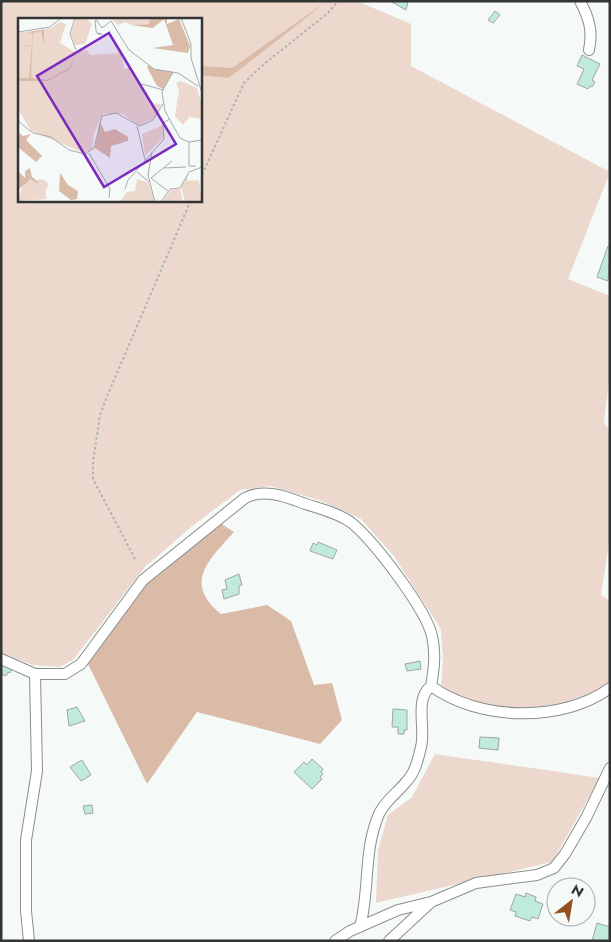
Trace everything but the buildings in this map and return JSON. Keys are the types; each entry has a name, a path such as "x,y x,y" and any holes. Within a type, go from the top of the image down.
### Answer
{"street":[{"path":"580,1 589,22 592,36 589,50"},
{"path":"1,659 35,674 65,674 81,664 143,580 245,498 254,493 267,493 293,499 352,524 388,565 422,610 432,635 435,658 431,686 426,690 422,701 423,738 418,762 408,781 380,812 373,830 368,849 366,906 360,927"},
{"path":"29,941 26,911 26,840 37,771 35,674"},
{"path":"431,686 455,700 498,712 558,710 584,704 610,688"},
{"path":"335,941 360,927 398,910 431,902 476,884 537,875 554,868 566,854 610,768"},
{"path":"389,941 431,902"}],"path":[{"path":"201,177 244,83 264,64 287,48 328,14 338,1"},
{"path":"135,558 93,478 93,462 100,415 111,384 191,201"}],"shaded area":[{"path":"1,1 357,1 411,24 411,66 610,172 568,279 610,296 610,371 604,423 610,431 610,537 601,595 610,601 610,681 584,699 549,708 510,709 473,702 456,695 441,685 443,660 441,629 393,555 361,519 319,500 270,486 240,490 191,527 145,567 73,660 59,667 33,665 1,653"},
{"path":"326,2 229,78 201,75 201,66 232,68"},
{"path":"220,523 234,532 216,552 204,571 203,592 209,603 221,614 267,605 291,621 314,685 332,683 342,720 320,744 197,712 147,784 88,664 147,582"},
{"path":"435,754 600,778 552,862 376,903 378,850 388,815 412,797"}]}
